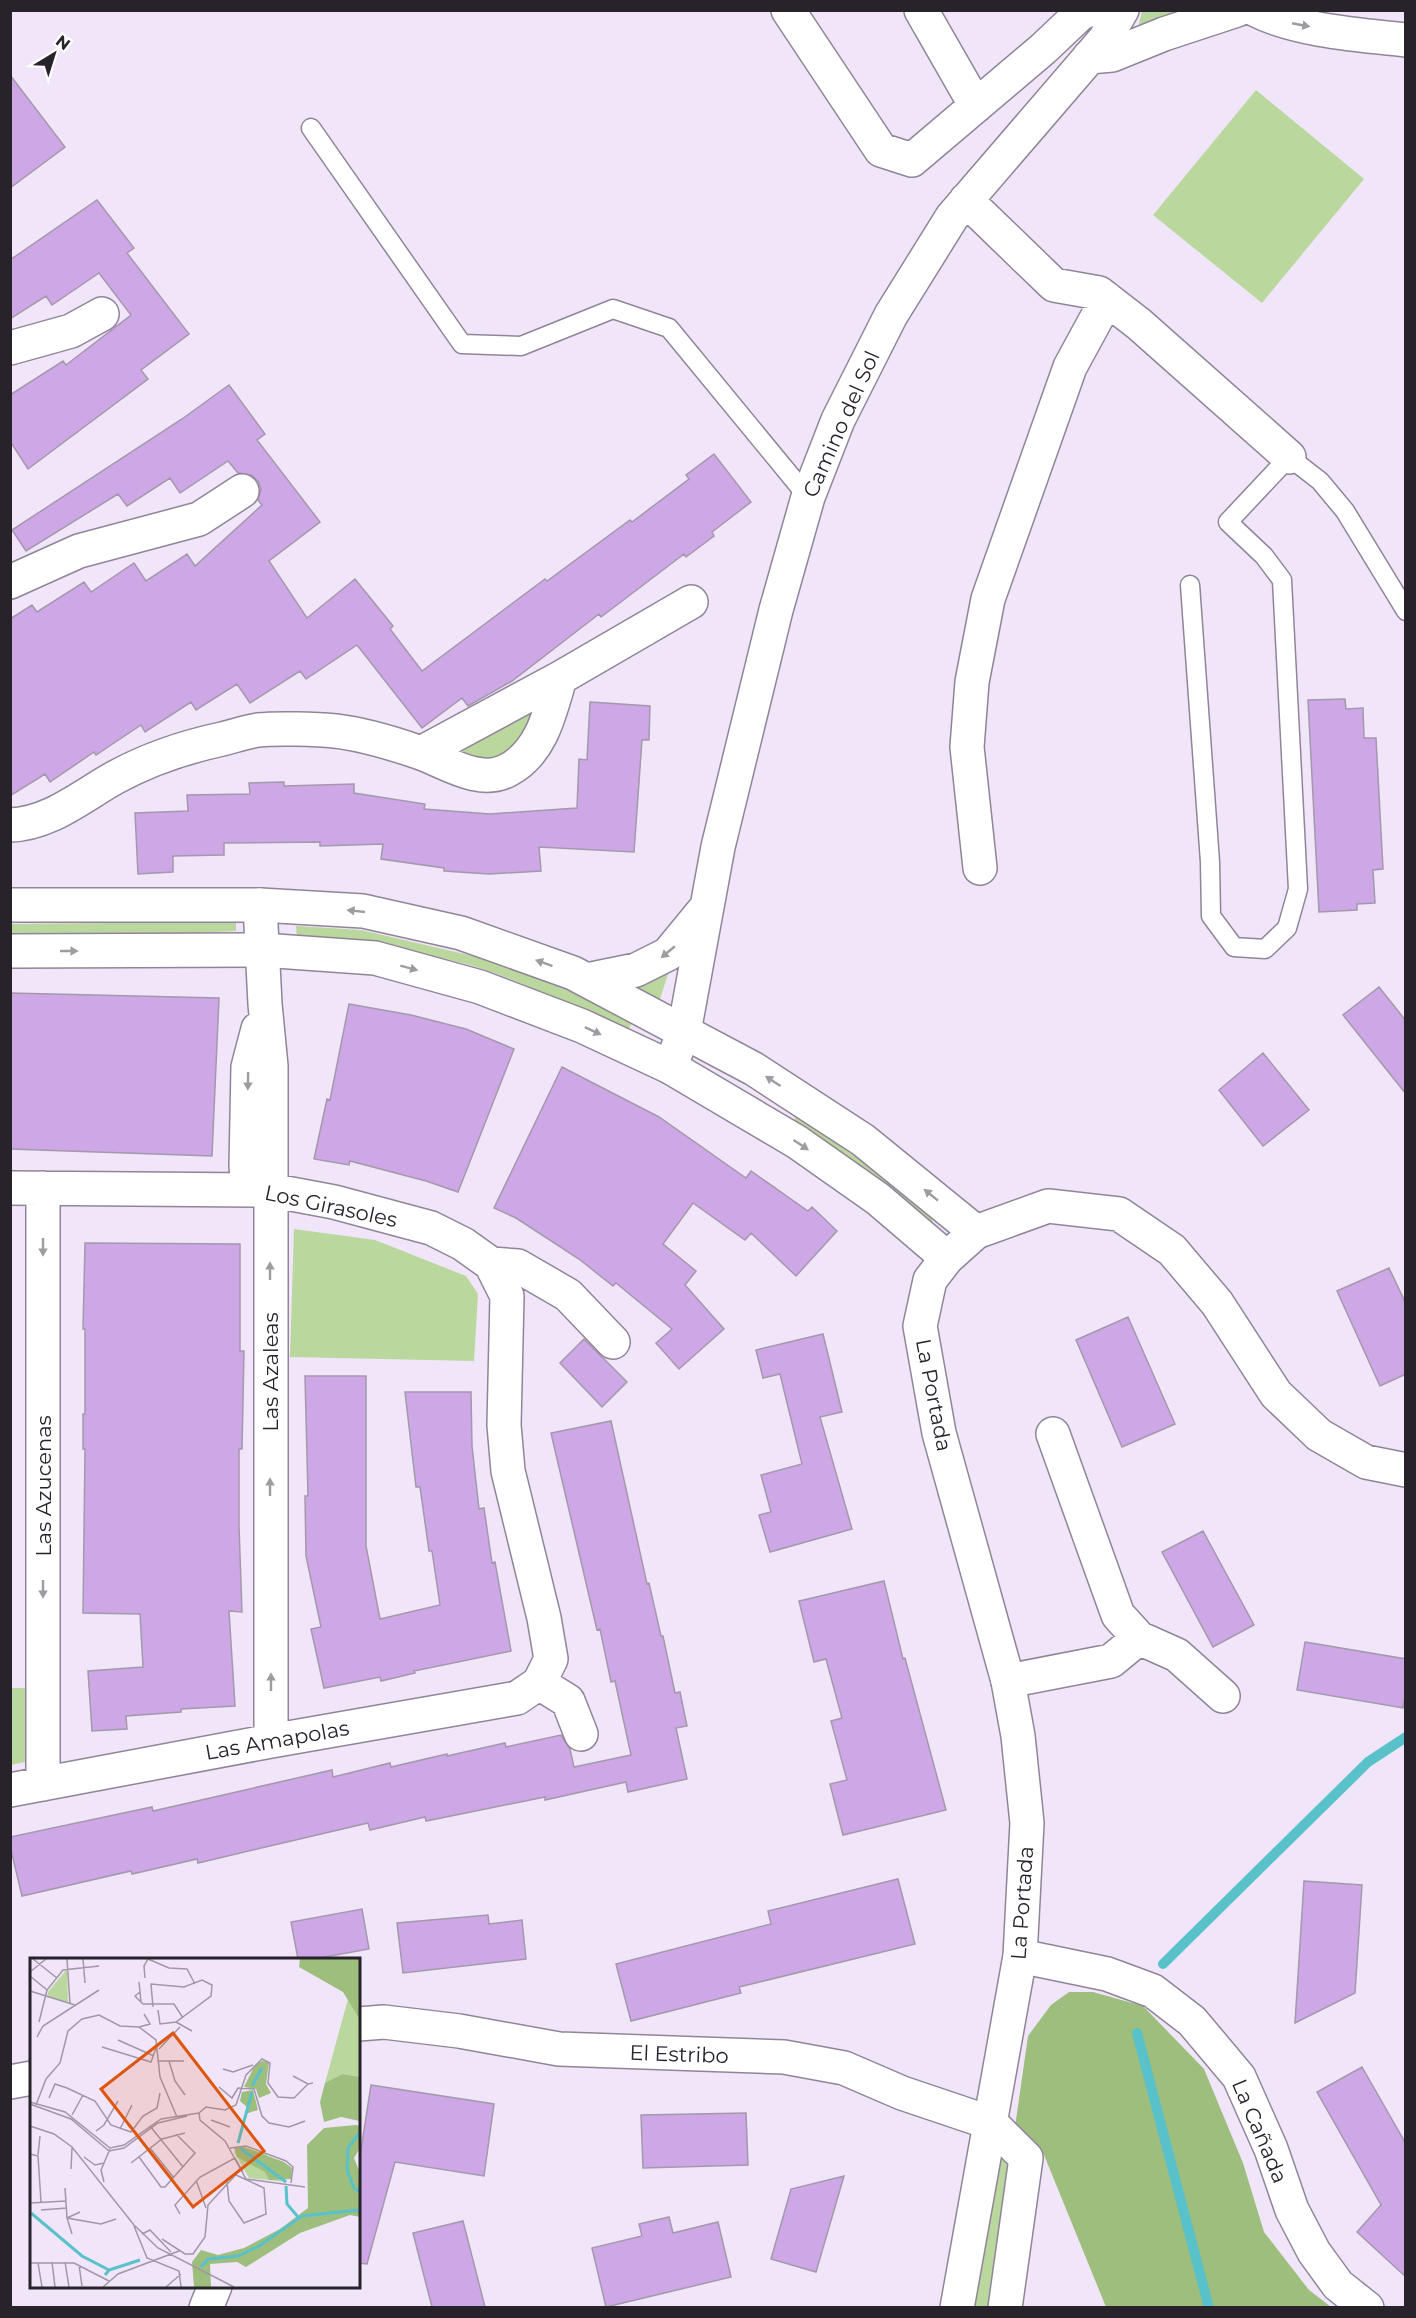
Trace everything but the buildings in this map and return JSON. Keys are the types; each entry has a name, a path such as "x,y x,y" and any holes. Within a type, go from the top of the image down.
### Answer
{"street":[{"path":"788,10 880,150 912,160 1043,49 1080,14 1089,10"},
{"path":"921,10 976,106"},
{"name":"Camino del Sol","path":"670,1068 684,1032 718,848 776,610 808,497 838,420 885,326 939,237 966,200 1105,39 1122,10"},
{"path":"1089,57 1112,55 1164,34 1237,10"},
{"path":"1256,10 1273,19 1347,34 1406,40"},
{"path":"966,200 1054,285 1100,293 1139,324 1289,457"},
{"path":"980,868 967,747 972,682 988,599 1070,367 1107,299"},
{"path":"10,348 71,331 102,314"},
{"path":"10,582 79,551 199,519 242,491"},
{"path":"421,753 560,678 691,602"},
{"path":"10,825 25,824 46,818 118,776 176,749 258,730 334,731 390,743 421,753 458,771 484,775 507,771 524,759 536,744 544,728 560,678"},
{"path":"10,905 260,905 363,912 461,933 587,980 754,1069 863,1140 976,1232"},
{"name":"Las Azaleas","path":"260,905 265,1004 272,1066 259,1190 271,1741"},
{"name":"Camino del Sol","path":"587,980 636,970 668,954 706,908"},
{"path":"10,951 262,950 375,958 480,987 582,1026 670,1068 797,1142 878,1199 947,1258"},
{"name":"Los Girasoles","path":"10,1188 259,1190 334,1202 431,1228 464,1244 491,1264 518,1266 568,1294 613,1342"},
{"name":"Las Azucenas","path":"43,1188 43,1784"},
{"name":"La Portada","path":"957,2307 1020,1956 1028,1823 1018,1736 1008,1681 939,1433 920,1326 930,1280 947,1258 976,1232 1048,1206 1119,1214 1172,1250 1217,1303 1276,1394 1319,1435 1366,1462 1406,1470"},
{"path":"491,1264 507,1296 504,1425 508,1471 544,1618 550,1659 539,1683 568,1701 581,1734"},
{"path":"1053,1434 1118,1615 1139,1638 1177,1655 1223,1696"},
{"path":"1008,1681 1111,1661 1139,1638"},
{"name":"Las Amapolas","path":"10,1790 517,1698 539,1683"},
{"name":"La Cañada","path":"1020,1956 1107,1974 1153,1991 1192,2021 1239,2077 1271,2149 1292,2210 1314,2252 1338,2284 1367,2307"},
{"name":"El Estribo","path":"360,2024 384,2022 459,2031 559,2049 784,2057 844,2068 902,2093 991,2123"},
{"path":"10,2082 30,2078"},
{"path":"991,2123 1026,2158 1005,2307"},
{"path":"206,2307 214,2288"}],"lane":[{"path":"311,128 462,344 521,346 613,309 669,328 808,497"},
{"path":"1190,585 1210,862 1211,916 1234,946 1265,949 1287,927 1298,889 1282,580 1264,556 1228,522 1289,457 1320,481 1345,511 1406,611"}],"green space":[{"path":"1142,11 1198,11 1137,32"},
{"path":"1256,90 1364,179 1262,303 1153,215"},
{"path":"529,711 534,721 528,735 492,766 450,760 518,712"},
{"path":"236,923 236,931 11,937 11,924"},
{"path":"296,926 361,930 486,959 568,990 632,1023 626,1033 538,990 483,969 438,957 297,937"},
{"path":"671,965 659,1002 628,983"},
{"path":"796,1116 869,1166 936,1218 925,1226 792,1126"},
{"path":"294,1229 375,1240 466,1276 478,1294 474,1361 290,1357"},
{"path":"11,1688 26,1688 25,1762 11,1765"},
{"path":"1069,1992 1093,1992 1143,2006 1204,2069 1243,2163 1264,2232 1309,2290 1331,2307 1106,2307 1042,2150 1015,2127 1028,2036 1051,2005"},
{"path":"998,2156 1011,2159 988,2307 974,2308"}],"waterway":[{"path":"1163,1964 1368,1762 1406,1737"},
{"path":"1137,2033 1209,2308"}]}
